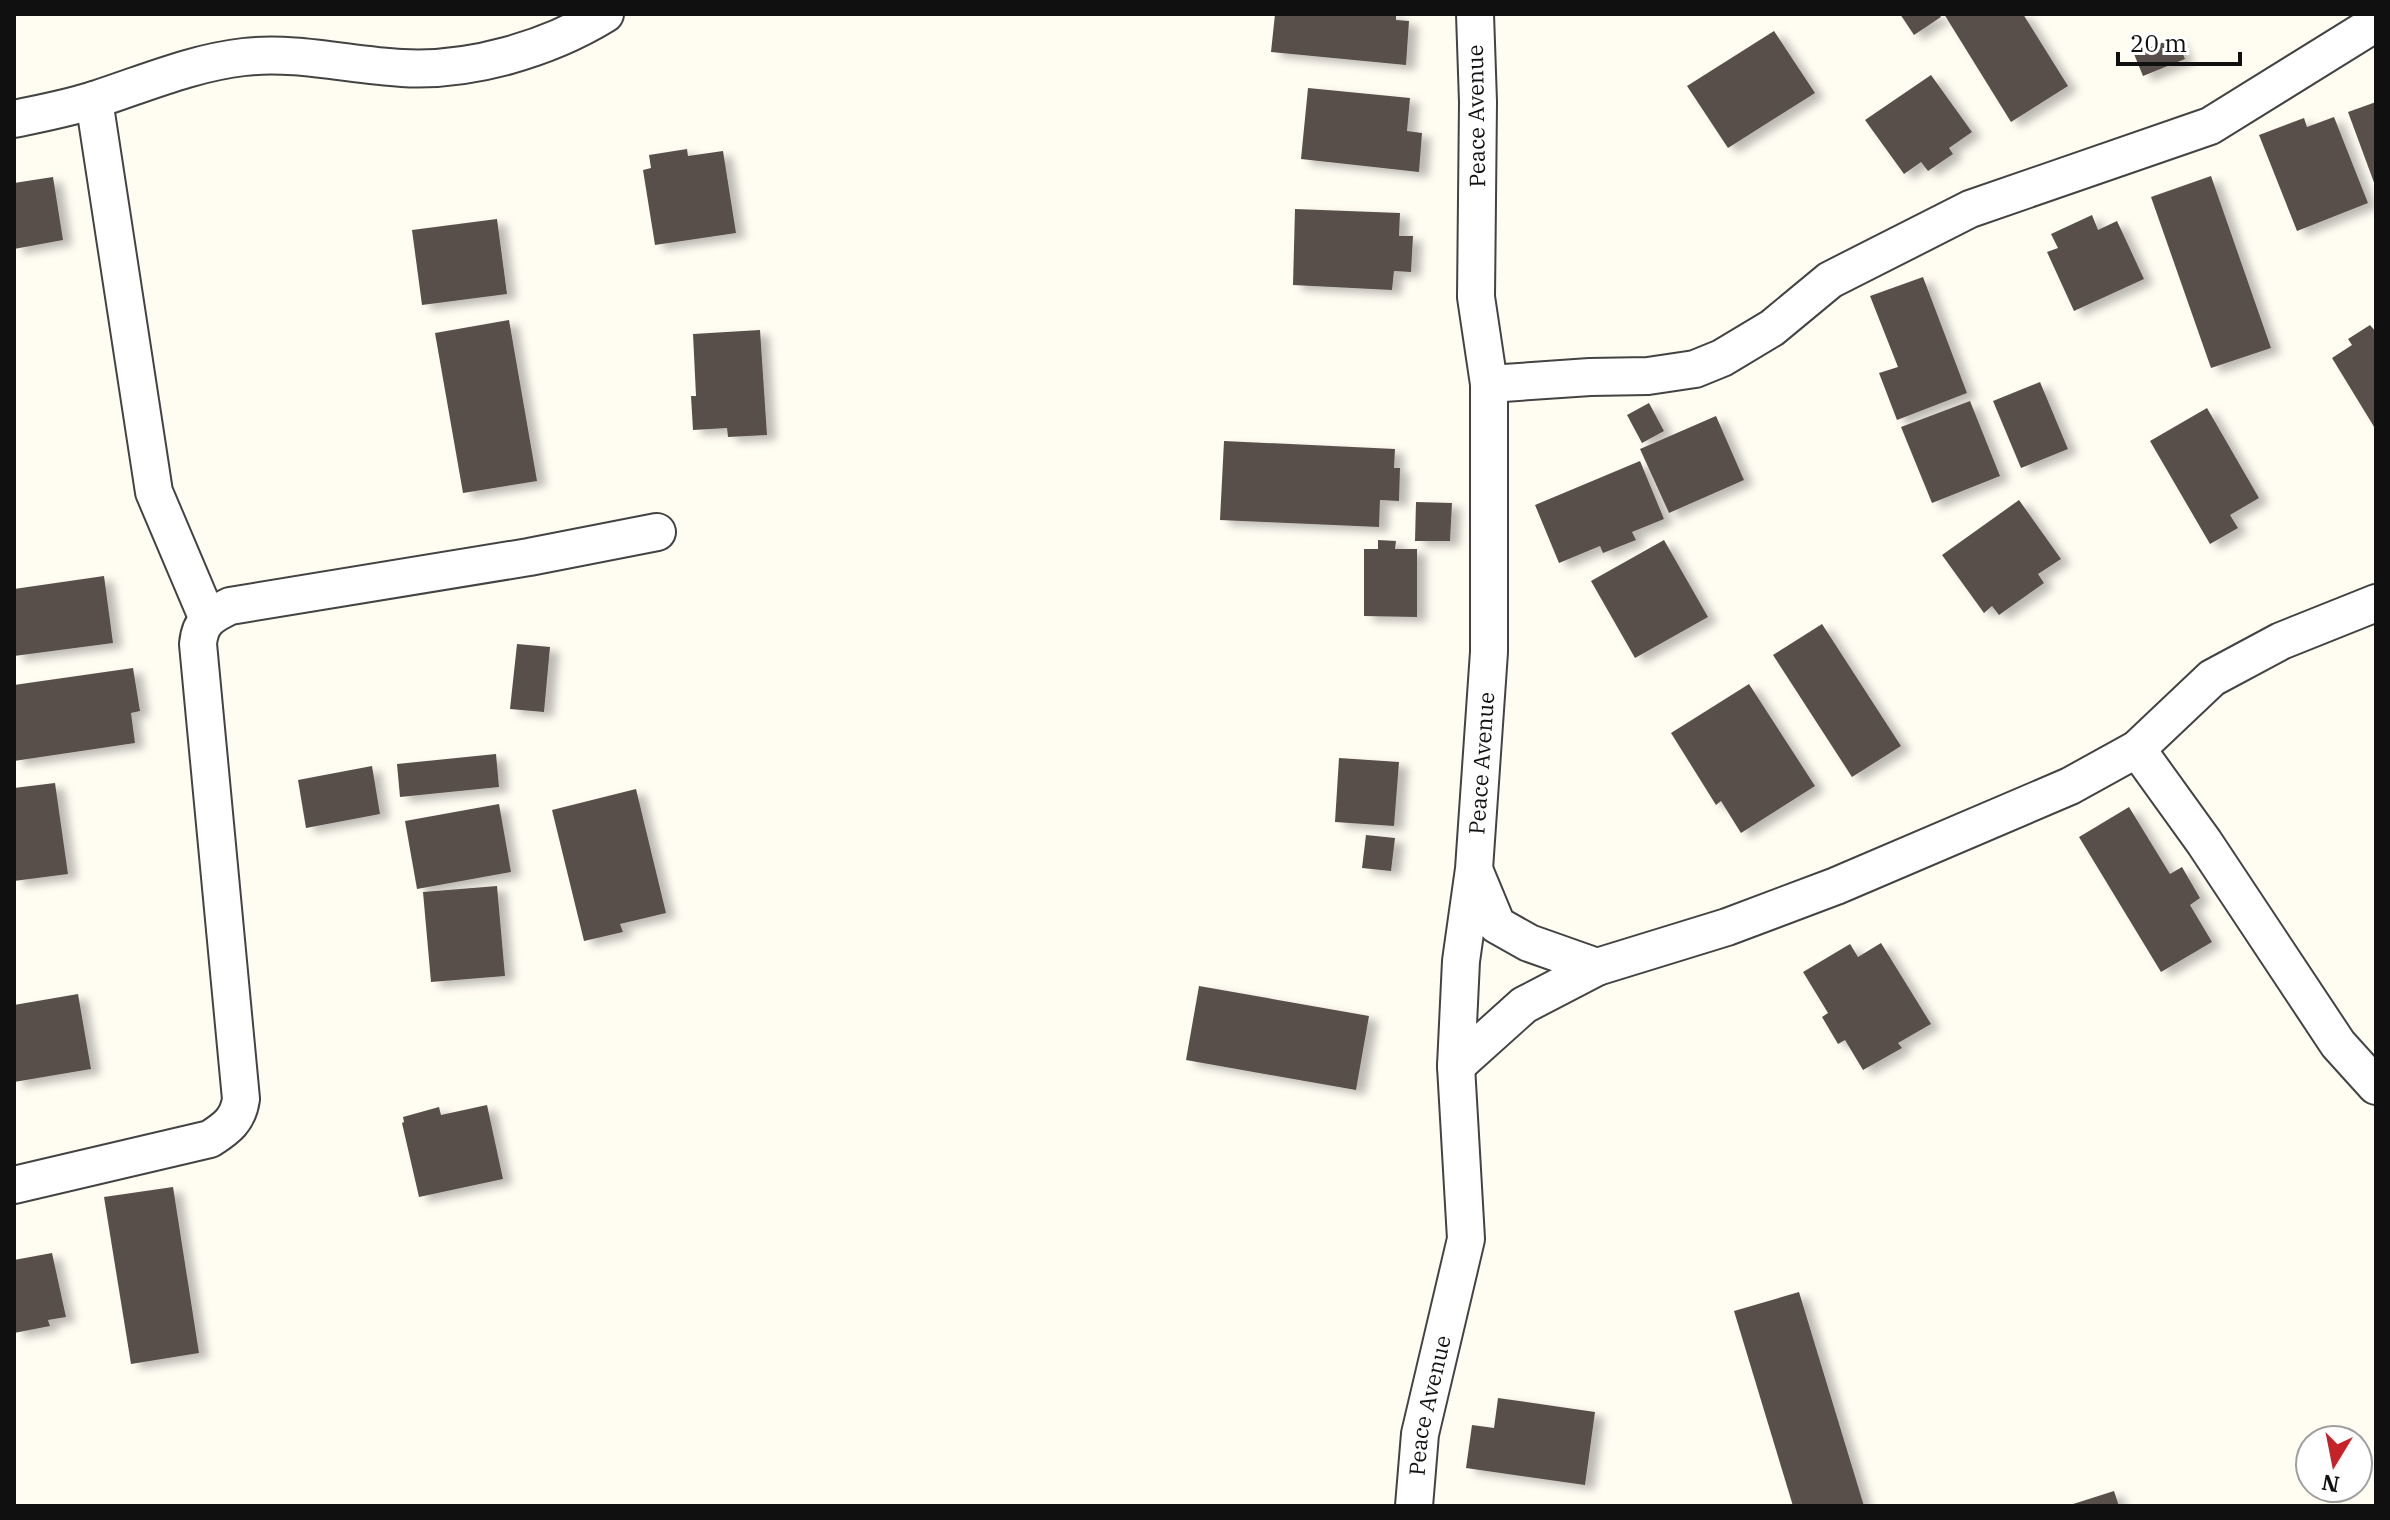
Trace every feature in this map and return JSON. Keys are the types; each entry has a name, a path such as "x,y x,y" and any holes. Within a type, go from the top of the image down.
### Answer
{"street":[{"path":"14,119 94,100 195,65 269,55 402,68 447,69 542,45 575,33 605,14"},
{"name":"Peace Avenue","path":"1414,1506 1420,1434 1466,1239 1456,1066 1461,961 1474,869 1489,652 1489,384 1476,297 1478,102 1475,14"},
{"path":"1489,384 1648,376 1695,369 1722,358 1772,328 1830,280 1970,209 2210,126 2376,23"},
{"path":"94,100 154,492 207,617"},
{"path":"14,1185 210,1139 228,1127 239,1113 241,1099 198,644 199,631 207,617 230,606 529,557 657,532"},
{"path":"1456,1066 1524,1005 1597,967 1727,927 1836,886 2070,786 2137,749 2212,678 2281,641 2376,603"},
{"path":"2137,749 2204,842 2338,1044 2376,1086"},
{"path":"1474,869 1497,925 1529,943 1597,967"}],"building":[{"path":"1275,14 1396,14 1396,20 1409,21 1406,65 1271,52"},
{"path":"1900,14 1939,14 1941,17 1914,35"},
{"path":"1944,14 2023,14 2068,86 2011,122"},
{"path":"1774,31 1815,93 1728,148 1687,86"},
{"path":"2176,37 2185,59 2143,76 2134,54"},
{"path":"1931,75 1972,132 1949,148 1953,154 1928,171 1921,162 1904,174 1865,120"},
{"path":"1308,88 1410,98 1407,131 1422,133 1419,172 1301,159"},
{"path":"2376,102 2376,188 2348,112"},
{"path":"2334,117 2368,203 2297,231 2259,135 2304,118 2307,127"},
{"path":"687,149 688,156 723,151 736,233 655,245 643,170 651,168 649,155"},
{"path":"2211,176 2271,348 2211,368 2151,197"},
{"path":"53,177 63,240 14,249 14,183"},
{"path":"1295,209 1400,213 1399,236 1413,236 1411,272 1394,271 1392,290 1293,285"},
{"path":"2092,215 2098,230 2117,221 2144,279 2074,311 2047,252 2058,248 2051,234"},
{"path":"497,219 507,294 422,305 412,230"},
{"path":"1923,277 1967,393 1897,420 1879,373 1898,367 1870,296"},
{"path":"509,320 537,481 463,493 435,333"},
{"path":"2370,325 2376,332 2376,430 2332,358 2352,345 2348,339"},
{"path":"760,330 767,435 728,437 727,428 693,430 691,396 696,396 693,334"},
{"path":"2040,382 2068,449 2021,468 1993,401"},
{"path":"1970,401 2000,476 1932,503 1901,427"},
{"path":"1649,403 1664,431 1642,443 1627,415"},
{"path":"2207,408 2259,498 2230,515 2238,528 2210,544 2150,441"},
{"path":"1716,416 1744,480 1669,513 1640,449"},
{"path":"1224,441 1395,449 1394,468 1400,468 1399,501 1380,500 1379,527 1220,520"},
{"path":"1640,461 1664,519 1632,532 1636,540 1603,553 1600,546 1559,563 1535,505"},
{"path":"2019,500 2061,559 2038,574 2044,583 1999,615 1992,606 1984,613 1942,555"},
{"path":"1416,502 1452,503 1450,541 1415,541"},
{"path":"1378,540 1396,541 1395,549 1417,549 1417,617 1364,616 1364,549 1378,549"},
{"path":"1664,540 1708,617 1635,658 1591,581"},
{"path":"104,576 113,643 14,656 14,589"},
{"path":"1822,624 1901,746 1852,777 1773,655"},
{"path":"517,644 550,647 544,712 510,709"},
{"path":"133,668 140,711 131,713 135,743 14,761 14,685"},
{"path":"1749,684 1815,786 1741,833 1721,801 1716,805 1671,733"},
{"path":"496,754 499,787 400,797 397,764"},
{"path":"1339,758 1399,762 1394,826 1335,822"},
{"path":"372,766 380,814 306,828 298,780"},
{"path":"55,783 68,874 14,881 14,788"},
{"path":"636,789 666,913 620,924 623,932 584,941 552,810"},
{"path":"499,804 511,872 417,889 405,821"},
{"path":"2129,807 2170,874 2182,867 2200,898 2190,905 2212,942 2161,972 2079,837"},
{"path":"1366,835 1395,838 1391,871 1362,868"},
{"path":"497,886 505,976 431,982 423,892"},
{"path":"1881,943 1931,1024 1898,1043 1902,1048 1863,1070 1845,1040 1838,1044 1822,1017 1828,1013 1803,972 1850,944 1858,957"},
{"path":"1199,986 1369,1016 1356,1090 1186,1060"},
{"path":"78,994 91,1069 14,1082 14,1005"},
{"path":"487,1105 503,1179 419,1197 403,1117 439,1107 441,1115"},
{"path":"173,1187 199,1353 131,1364 104,1197"},
{"path":"52,1253 66,1317 48,1320 50,1326 14,1333 14,1260"},
{"path":"1799,1292 1864,1506 1793,1506 1734,1311"},
{"path":"1498,1398 1595,1412 1585,1485 1466,1468 1472,1425 1494,1428"},
{"path":"2114,1491 2119,1506 2070,1506 2070,1505"}]}
